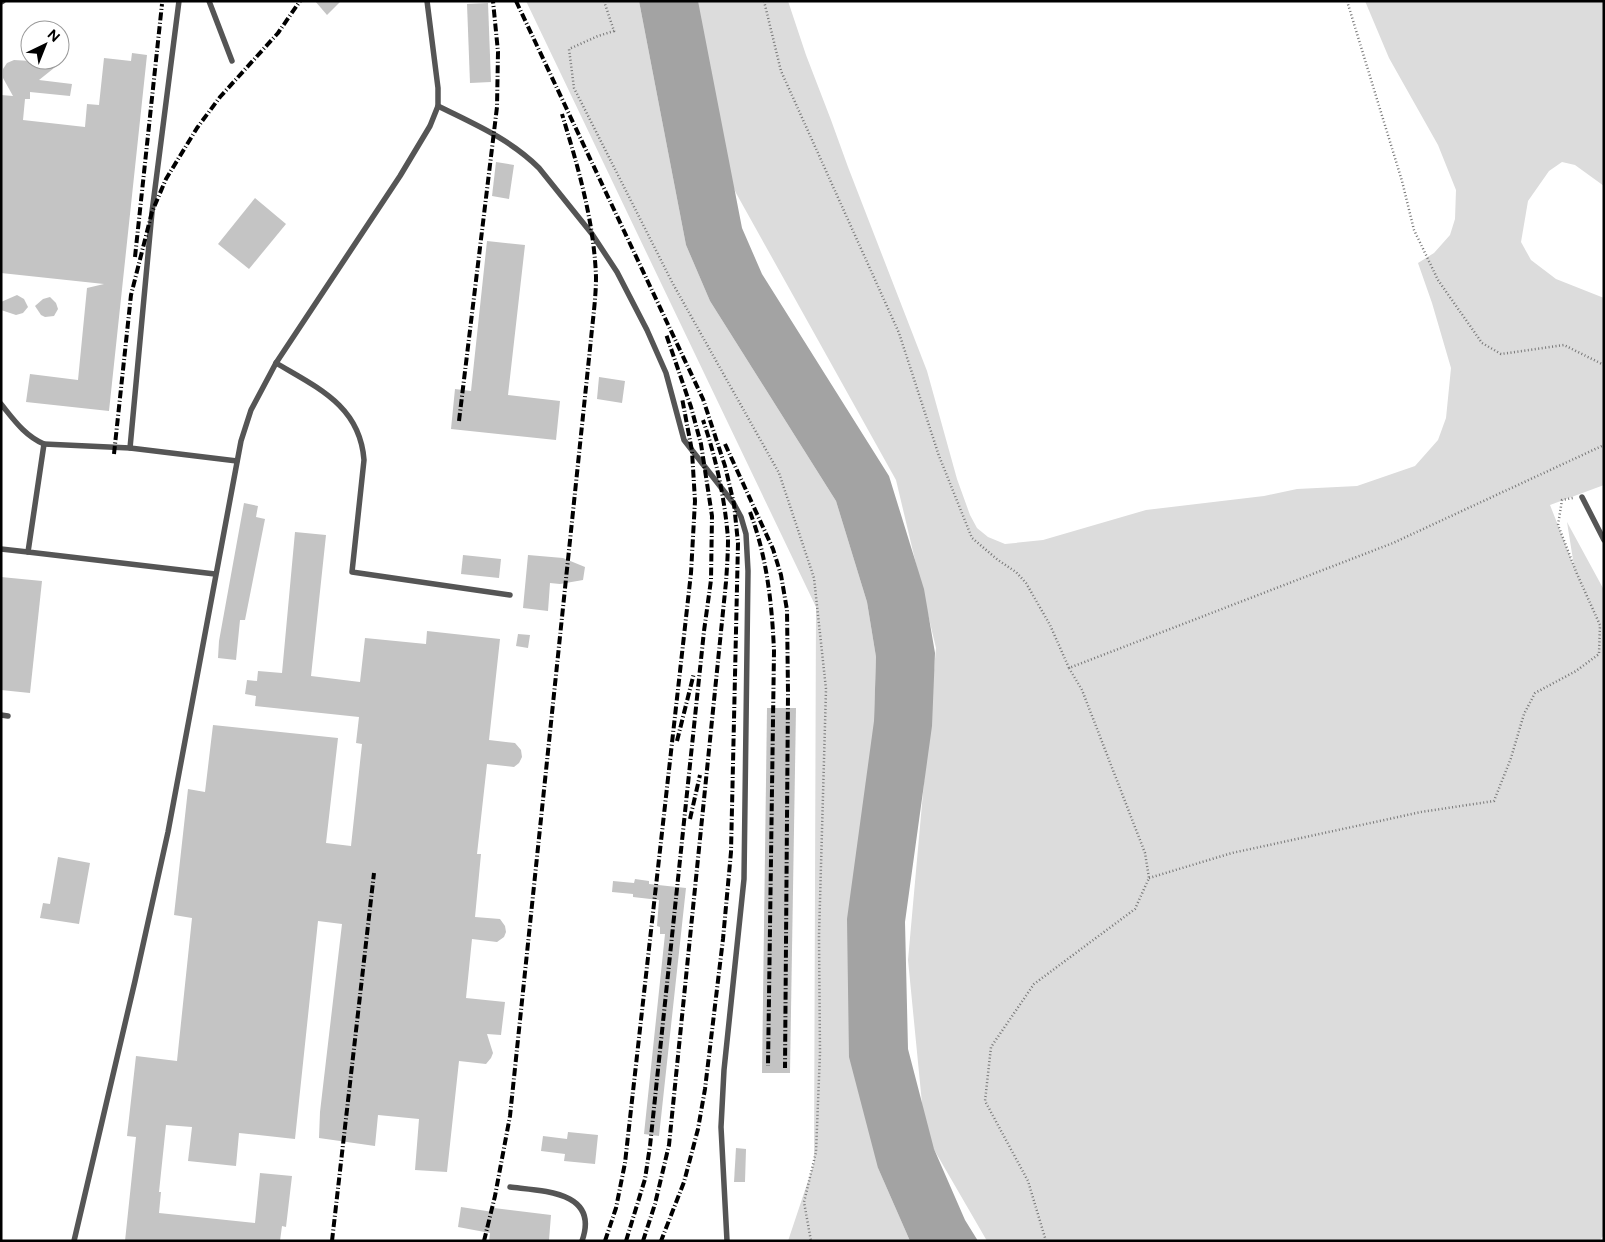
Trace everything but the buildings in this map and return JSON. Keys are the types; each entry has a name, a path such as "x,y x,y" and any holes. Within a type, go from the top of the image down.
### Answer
{"lane":[{"path":"130,448 152,212 179,1"},
{"path":"209,1 232,61"},
{"path":"74,1241 168,832 237,461 251,410 276,363 417,149 430,126 438,106 437,72 427,1"},
{"path":"438,106 494,133 529,158 601,247 617,272 658,353 671,389 684,440 734,504 744,526 748,571 744,879 724,1070 720,1127 727,1241"},
{"path":"276,363 312,384 340,405 358,430 364,460 352,572 510,595"},
{"path":"1,404 25,433 33,440 44,444 130,448 237,461"},
{"path":"28,552 44,444"},
{"path":"1582,497 1604,540"},
{"path":"1,549 215,574"},
{"path":"1,715 8,716"},
{"path":"510,1187 557,1194 572,1200 580,1209 585,1219 586,1231 582,1241"}],"path":[{"path":"604,1 614,31 569,49 574,88 673,284 779,474 814,578 826,689 820,936 820,1053 816,1152 804,1202 811,1241"},
{"path":"764,1 781,71 899,333 939,456 972,538 998,560 1016,572 1026,583 1050,625 1069,668 1082,690 1145,853 1149,878 1136,909 1034,984 991,1047 985,1100 1028,1181 1046,1241"},
{"path":"1347,1 1402,181 1414,230 1438,280 1482,343 1501,354 1564,345 1604,365"},
{"path":"1069,668 1393,543 1604,445"},
{"path":"1149,878 1232,853 1421,812 1494,801 1524,714 1535,693 1576,671 1599,654 1600,625 1577,574 1558,524 1562,500 1582,497"}],"shaded area":[{"path":"526,1 639,1 686,245 710,301 836,501 867,602 876,657 874,721 878,1168 910,1241 788,1241 814,1163 816,607"},
{"path":"639,1 698,1 742,228 762,274 889,476 924,589 935,653 932,726 905,922 908,1049 934,1149 965,1220 978,1241 910,1241 878,1168 849,1057 847,919 874,721 876,657 867,602 836,501 710,301 686,245"},
{"path":"682,1 788,1 848,167 927,371 957,479 970,515 977,528 988,537 1005,544 1043,540 1146,510 1264,496 1297,489 1357,486 1415,466 1438,440 1446,418 1451,368 1418,263 1434,253 1450,235 1455,219 1456,190 1438,145 1389,58 1365,1 1604,1 1604,186 1575,165 1562,162 1549,171 1528,201 1521,242 1531,260 1556,279 1604,298 1604,485 1550,505 1574,566 1567,522 1604,590 1604,1235 1599,1241 987,1241 925,1134 908,960 936,648 896,480 736,193 719,157"}],"railway":[{"path":"114,454 131,295 152,212 166,179 197,128 220,97 278,33 300,1"},
{"path":"459,421 497,107 498,52 493,1"},
{"path":"516,1 703,399 725,466 734,504 738,543 731,852 723,939 705,1089 698,1129 684,1182 661,1241"},
{"path":"135,257 162,4"},
{"path":"484,1241 495,1196 510,1116 596,292 595,256 589,215 562,114"},
{"path":"626,1241 645,1179 650,1146 711,580 712,516 701,444 691,407 666,334"},
{"path":"605,1241 616,1208 625,1163 691,573 695,501 692,451 682,398"},
{"path":"643,1241 655,1204 669,1145 728,555 725,509 716,464 703,420"},
{"path":"725,444 773,549 781,575 787,610 785,1068"},
{"path":"750,512 765,563 772,616 774,651 768,1066"},
{"path":"677,741 694,673"},
{"path":"690,819 700,775"},
{"path":"332,1241 374,873"}]}
